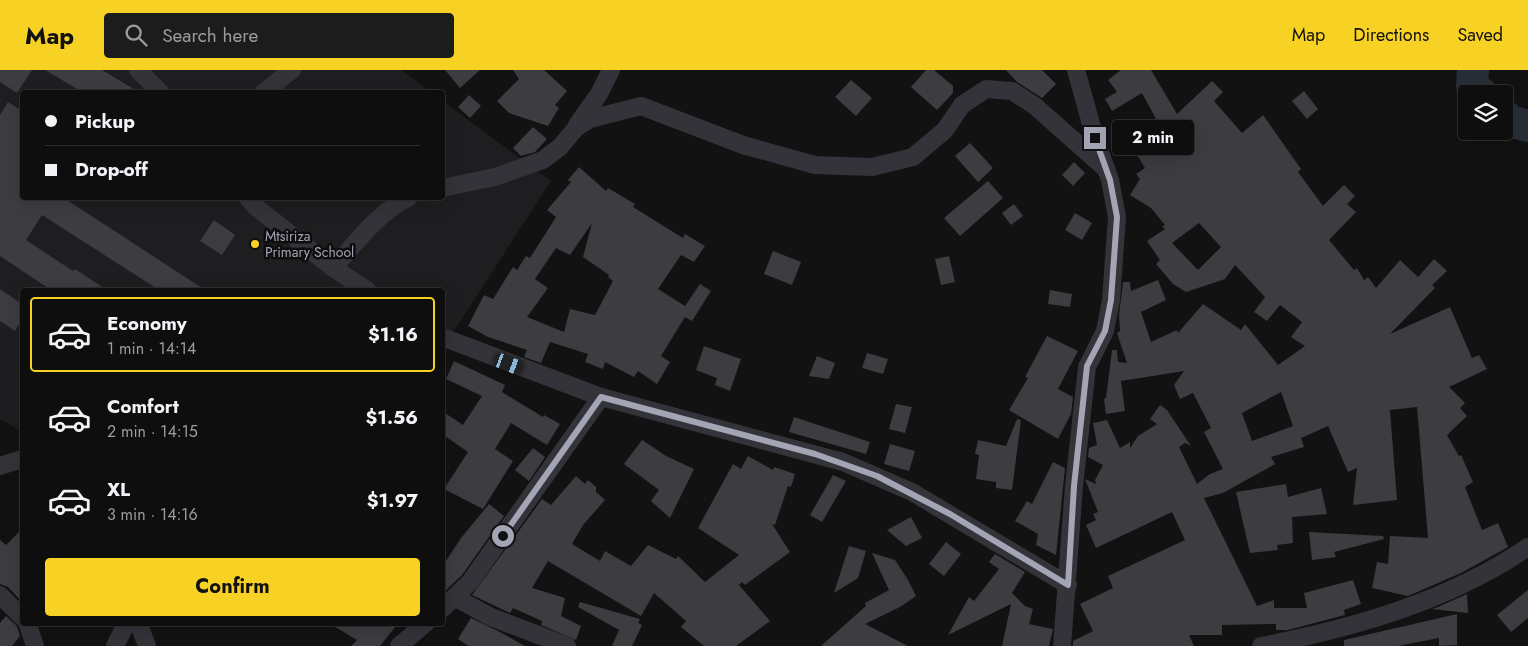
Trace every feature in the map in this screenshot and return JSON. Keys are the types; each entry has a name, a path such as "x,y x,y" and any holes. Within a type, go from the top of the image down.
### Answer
{"street":[{"path":"138,70 158,90"},
{"path":"267,90 292,70"},
{"path":"445,187 495,177 543,160 560,146 576,128 599,94 611,70"},
{"path":"1062,646 1074,486 1087,366 1105,331 1111,300 1117,217 1115,198 1095,138 1076,70"},
{"path":"576,128 590,119 641,106 743,145 815,165 872,167 913,157 944,130 962,105 986,89 1012,92 1035,106 1086,149 1106,169"},
{"path":"250,200 333,268 364,288"},
{"path":"333,268 379,218 395,204 404,200"},
{"path":"445,338 601,397 815,454 868,472 912,492 1068,585"},
{"path":"567,646 449,603 470,582 601,397"},
{"path":"0,466 20,460"},
{"path":"1261,646 1315,636 1360,623 1456,588 1507,561 1528,547"},
{"path":"0,595 20,615"},
{"path":"28,626 35,646"},
{"path":"115,646 125,626"},
{"path":"140,626 147,646"},
{"path":"399,646 422,626"}],"shaded area":[{"name":"Mtsiriza Primary School","path":"0,70 401,70 428,90 20,90 20,200 445,200 445,102 551,181 445,345 445,288 20,288 20,431 0,419"}],"building":[{"path":"0,70 32,70 17,93 0,82"},
{"path":"45,70 102,70 136,90 79,90"},
{"path":"445,70 480,70 460,88"},
{"path":"513,70 544,70 567,91 555,105 559,108 548,126 509,113 497,101 519,79"},
{"path":"926,70 934,70 953,86 953,93 937,110 911,87"},
{"path":"1006,70 1042,70 1056,84 1042,98 1017,82"},
{"path":"1121,70 1151,70 1177,114 1212,81 1223,92 1214,101 1242,133 1263,115 1301,169 1298,172 1323,206 1344,185 1355,196 1347,204 1356,212 1329,240 1354,270 1357,268 1364,280 1368,277 1376,288 1400,260 1418,277 1434,259 1447,271 1432,285 1435,288 1390,334 1450,307 1472,358 1479,355 1487,369 1449,387 1465,403 1460,408 1467,416 1447,435 1459,456 1461,455 1473,482 1465,487 1482,530 1498,523 1508,547 1461,573 1408,596 1372,588 1377,562 1388,564 1390,536 1428,538 1417,407 1390,410 1397,500 1353,505 1357,468 1348,472 1328,426 1301,438 1304,447 1271,457 1275,464 1223,493 1204,498 1257,606 1274,600 1274,608 1307,608 1304,593 1353,580 1361,604 1344,610 1345,615 1288,630 1276,630 1276,624 1222,625 1222,635 1189,635 1194,646 1073,646 1073,641 1093,631 1080,604 1113,588 1108,576 1185,540 1172,512 1096,548 1086,525 1096,520 1093,514 1098,512 1085,479 1096,484 1095,480 1103,465 1088,457 1089,448 1097,445 1093,423 1107,420 1120,448 1130,442 1130,448 1138,436 1157,424 1150,419 1160,405 1167,410 1191,446 1185,443 1179,447 1197,484 1210,474 1223,469 1204,432 1211,428 1193,393 1180,399 1174,385 1184,371 1121,381 1125,411 1106,414 1104,399 1106,398 1112,350 1117,350 1118,362 1127,363 1117,333 1120,331 1119,315 1123,282 1130,282 1131,291 1158,280 1166,300 1141,312 1151,342 1177,330 1178,333 1203,304 1241,330 1245,324 1278,365 1305,346 1291,337 1302,322 1280,305 1267,321 1254,312 1265,297 1235,265 1225,279 1186,292 1173,284 1156,264 1160,260 1147,241 1165,229 1162,227 1165,225 1151,208 1130,195 1140,179 1136,174 1145,168 1134,150 1163,132 1142,93 1112,111 1105,99 1117,92 1108,80","holes":["1199,223 1221,247 1198,270 1172,243","1281,392 1293,426 1252,441 1242,413"]},
{"path":"851,80 872,98 856,116 835,97"},
{"path":"1304,91 1318,109 1307,119 1292,101"},
{"path":"469,95 481,106 470,118 458,107"},
{"path":"8,102 20,110 20,200 67,200 202,288 156,288 42,215 26,240 73,271 75,269 104,288 48,288 0,256 0,115"},
{"path":"533,127 547,139 535,152 521,156 513,148"},
{"path":"970,143 993,168 978,182 955,156"},
{"path":"1074,162 1085,173 1073,186 1062,175"},
{"path":"579,167 606,191 608,188 635,204 633,207 683,238 685,234 705,246 694,262 681,255 658,289 685,306 700,284 711,291 692,321 685,317 661,356 670,362 657,384 638,371 634,377 605,362 603,369 585,362 588,354 550,342 541,363 524,357 527,350 488,337 468,326 484,295 493,299 513,267 517,270 526,256 530,258 556,217 547,210 571,182 568,180","holes":["592,223 583,257 609,275 608,277 613,281 595,315 570,309 564,332 527,317 548,288 535,279 556,248 570,255"]},
{"path":"988,181 1003,198 960,236 944,218"},
{"path":"1014,204 1023,216 1011,225 1002,213"},
{"path":"1075,213 1092,223 1082,240 1065,230"},
{"path":"214,220 235,235 222,255 200,241"},
{"path":"773,251 801,262 792,285 764,274"},
{"path":"949,256 955,282 941,285 935,259"},
{"path":"0,289 20,303 20,322 15,331 0,321"},
{"path":"1050,290 1072,294 1070,307 1048,304"},
{"path":"1047,336 1078,351 1058,389 1073,397 1071,414 1058,439 1009,410 1028,378 1025,377"},
{"path":"704,346 741,359 730,391 715,385 717,378 696,370"},
{"path":"867,353 888,359 883,374 862,368"},
{"path":"817,356 835,363 829,379 809,376"},
{"path":"454,361 505,385 502,392 543,417 544,415 560,424 547,445 511,423 495,449 513,461 483,509 445,490 468,452 445,436 445,413 463,425 482,396 446,379"},
{"path":"896,404 912,407 905,433 889,429"},
{"path":"794,417 870,442 866,454 789,432"},
{"path":"1017,419 1021,420 1012,490 996,488 996,482 976,479 979,455 975,454 978,440 1006,446"},
{"path":"642,440 666,456 694,469 670,518 651,501 659,490 624,464"},
{"path":"890,444 915,451 909,471 884,464"},
{"path":"533,448 545,457 529,481 515,470"},
{"path":"748,456 773,470 774,467 795,474 791,487 788,486 775,525 772,524 790,552 745,585 742,582 739,585 770,621 736,646 704,646 681,627 686,621 654,593 641,616 548,561 532,588 565,598 561,616 581,626 576,640 541,625 542,621 513,608 510,613 472,595 542,499 551,505 576,476 585,484 588,480 596,487 596,492 605,500 583,525 572,544 600,561 605,551 631,566 648,545 676,559 678,556 705,582 739,555 698,528 733,464 741,469"},
{"path":"1053,462 1065,468 1056,555 1036,545 1038,534 1015,521 1027,501 1032,504"},
{"path":"833,475 846,481 822,522 810,515"},
{"path":"1286,484 1288,497 1321,488 1327,514 1292,517 1293,543 1277,545 1278,550 1250,553 1236,492"},
{"path":"489,504 504,516 462,575 445,591 445,562 461,538"},
{"path":"911,517 922,538 906,546 887,530"},
{"path":"20,531 20,600 8,587 0,584 0,540 6,545"},
{"path":"1309,532 1383,536 1384,539 1334,552 1336,557 1312,560"},
{"path":"946,542 961,554 944,576 929,564"},
{"path":"849,546 866,551 858,578 834,593"},
{"path":"872,553 895,560 916,596 900,607 865,624 908,646 821,646 866,606 865,603 889,590"},
{"path":"995,554 1025,572 1012,593 1025,606 1033,609 1029,624 1053,629 1049,646 1002,646 1011,604 948,635 969,597 974,601 999,569 989,562"},
{"path":"1528,590 1528,618 1511,632 1497,615"},
{"path":"1467,594 1468,613 1432,609 1438,607"},
{"path":"580,602 640,619 638,623 642,625 632,646 612,646 619,630 578,607"},
{"path":"1457,614 1457,645 1439,646 1439,638 1398,646 1344,646 1344,640"},
{"path":"6,616 17,626 20,636 12,646 0,646 0,623"},
{"path":"471,618 525,646 468,646 458,639"},
{"path":"334,626 396,626 380,646 351,646 357,640"}],"waterway":[{"path":"1472,85 1473,70"},
{"path":"1513,122 1528,126"}],"place":[{"name":"Mtsiriza Primary School","path":"255,244"}],"route":[{"path":"503,536 601,397 843,462 912,492 1068,585 1074,486 1087,366 1105,331 1111,300 1115,252 1117,217 1115,198 1095,138"}]}
